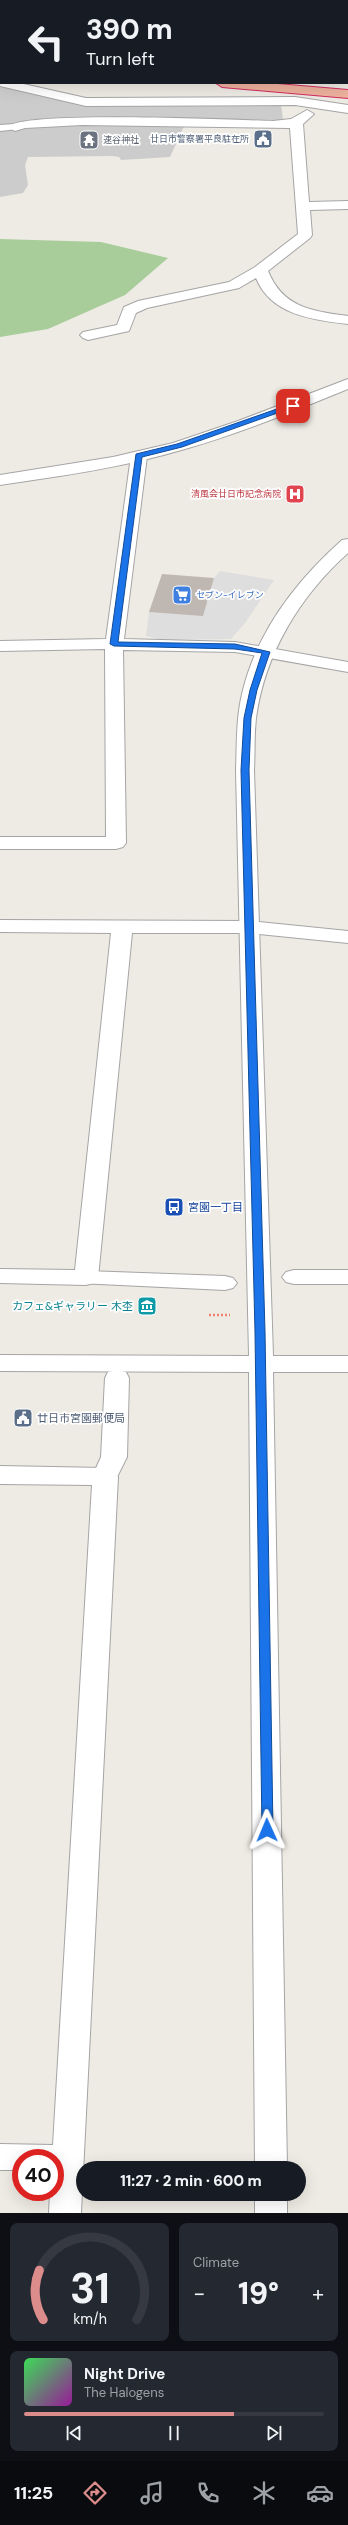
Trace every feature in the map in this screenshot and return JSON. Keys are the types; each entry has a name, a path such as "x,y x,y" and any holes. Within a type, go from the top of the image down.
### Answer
{"highway":[{"path":"233,84 348,94"},
{"path":"335,84 348,85"}],"street":[{"path":"5,84 86,102"},
{"path":"22,102 287,101 314,103 348,109"},
{"path":"15,127 24,124 82,120 263,125 296,123 302,120 314,103"},
{"path":"88,335 124,328 129,310 143,304 158,299 234,285 260,270 305,235 296,123"},
{"path":"303,206 348,205"},
{"path":"260,270 269,292 289,305 321,317 348,320"},
{"path":"321,317 348,305"},
{"path":"0,480 139,456 179,446 244,425 348,384"},
{"path":"0,843 116,843 114,644 139,456"},
{"path":"271,2161 261,1363 248,927 245,770 247,718 253,690 266,652 300,595 348,544"},
{"path":"0,646 114,644 235,647 348,667"},
{"path":"0,926 248,927 348,937"},
{"path":"86,1278 122,927"},
{"path":"0,1276 225,1283"},
{"path":"294,1277 348,1277"},
{"path":"0,1363 348,1364"},
{"path":"65,2213 105,1477 114,1457 117,1378"},
{"path":"0,1475 105,1477"},
{"path":"0,2158 67,2158"},
{"path":"271,2201 271,2213"}],"lane":[{"path":"0,128 15,127"}],"shaded area":[{"name":"速谷神社","path":"0,85 19,88 47,97 87,104 281,104 283,120 185,124 170,157 121,160 119,157 112,156 28,157 25,165 28,185 23,193 0,197"},
{"path":"220,571 274,580 245,623 231,639 163,640 146,636 149,612 203,615 214,578"}],"green space":[{"path":"0,239 101,242 168,258 125,295 48,329 0,337"}],"building":[{"name":"セブン-イレブン","path":"162,574 214,578 203,616 149,612"}],"place":[{"name":"廿日市警察署平良駐在所","path":"263,139"},
{"name":"速谷神社","path":"89,140"},
{"name":"清風会廿日市記念病院","path":"295,494"},
{"name":"セブン-イレブン","path":"182,595"},
{"name":"宮園一丁目","path":"174,1207"},
{"name":"カフェ&ギャラリー 木杢","path":"147,1306"},
{"name":"廿日市宮園郵便局","path":"23,1418"}],"route":[{"path":"267,1830 260,1332 245,770 247,718 253,690 266,652 235,647 114,644 139,456 179,446 244,425 293,406"}]}
